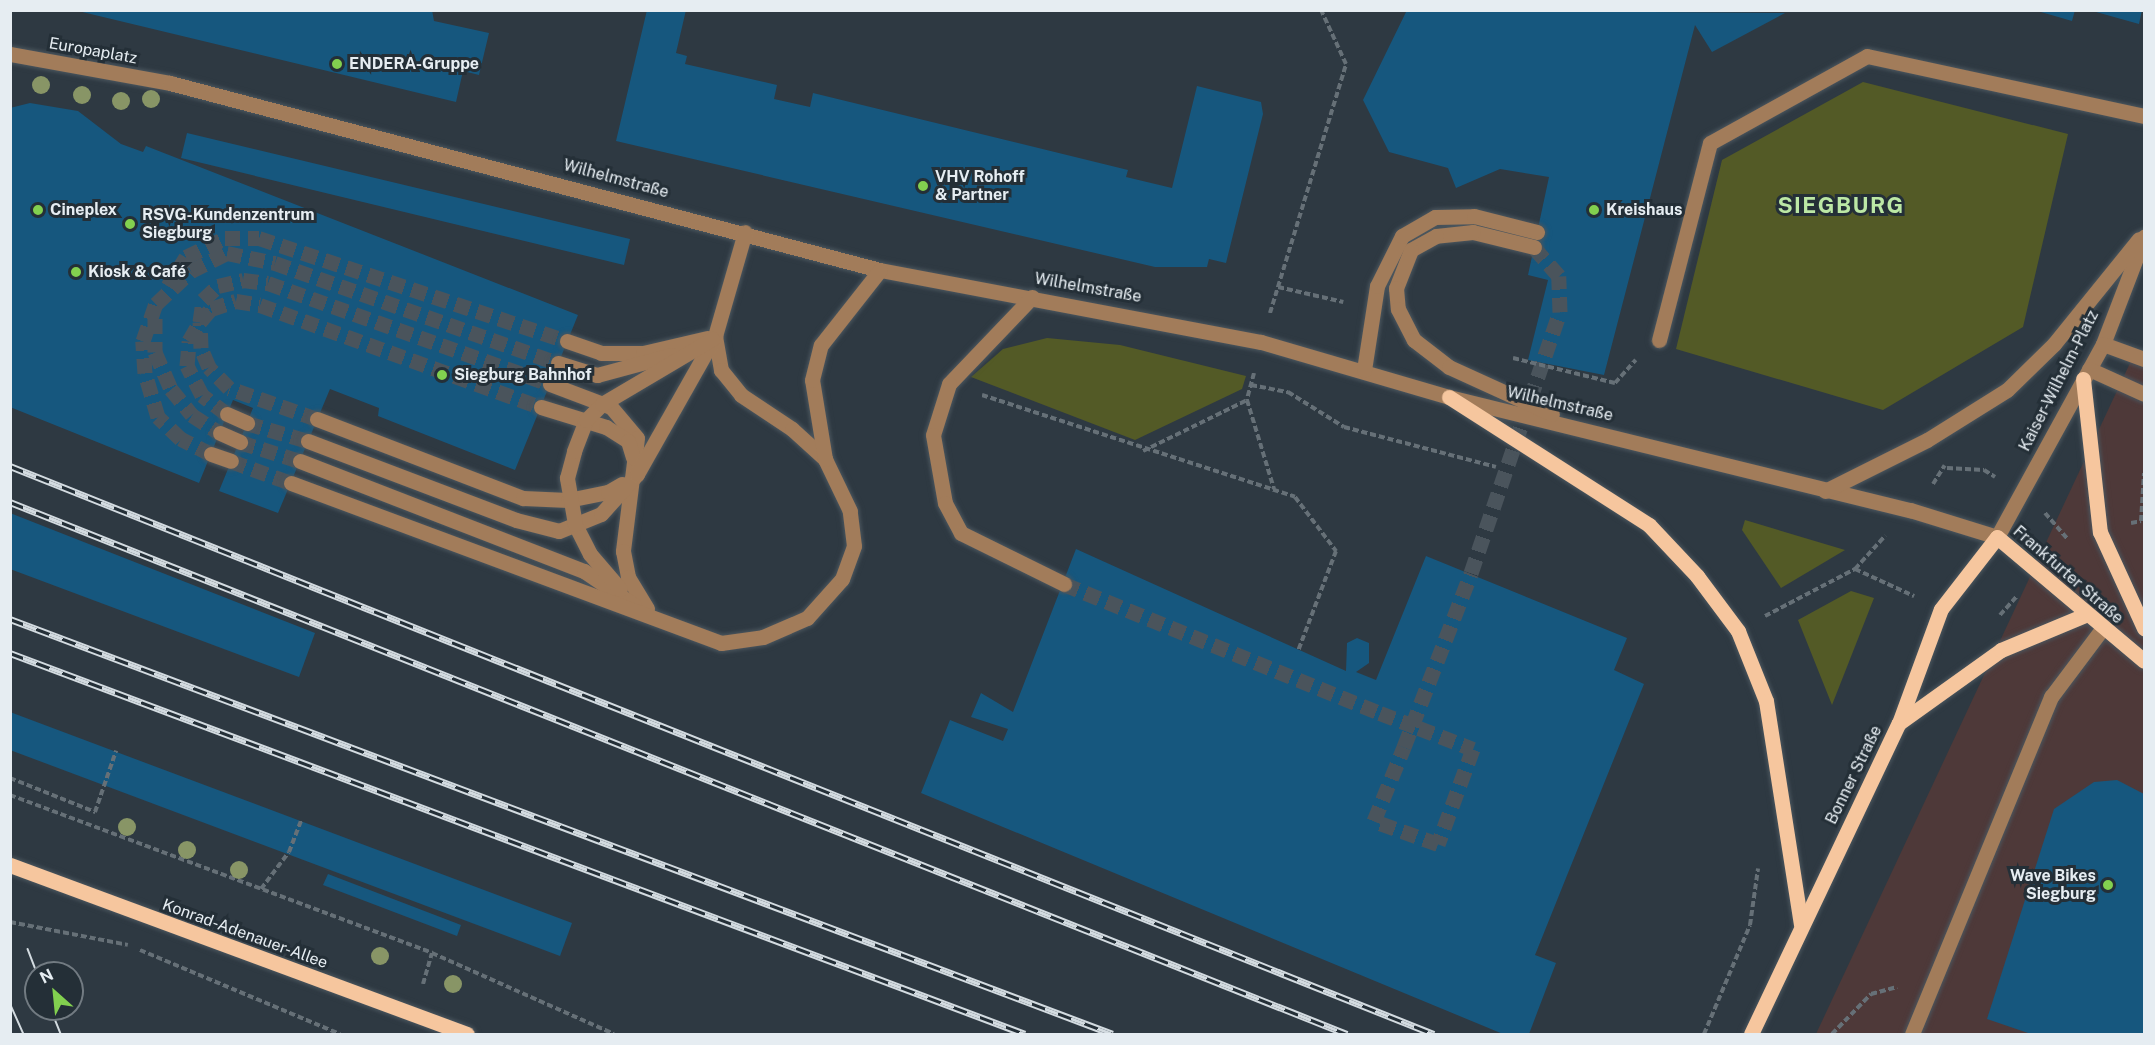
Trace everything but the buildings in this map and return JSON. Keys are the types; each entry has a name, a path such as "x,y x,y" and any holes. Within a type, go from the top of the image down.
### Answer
{"main road":[{"path":"2086,374 2100,532 2145,628"},
{"path":"1449,398 1649,525 1698,576 1738,631 1766,701 1801,924"},
{"name":"Frankfurter Straße","path":"1997,537 2085,615 2145,661"},
{"name":"Bonner Straße","path":"1751,1035 1801,924 1899,723 1941,609 1997,537"},
{"path":"1899,723 2001,650 2085,615"},
{"name":"Konrad-Adenauer-Allee","path":"10,865 467,1035"}],"street":[{"name":"Europaplatz","path":"10,54 170,83"},
{"path":"1659,340 1710,143 1868,56 2145,116"},
{"name":"Wilhelmstraße","path":"170,83 745,232 880,270 1262,342 1364,370 1449,398 1580,426 1825,491 1910,510 1997,537"},
{"path":"1364,370 1377,286 1402,236 1435,217 1474,216 1535,239 1473,232 1436,236 1411,250 1396,288 1398,309 1414,340 1449,367 1580,426"},
{"path":"308,441 516,520 559,531 601,514 637,474 716,336 745,232"},
{"name":"Kaiser-Wilhelm-Platz","path":"1825,491 1927,440 2007,390 2054,344 2145,232"},
{"name":"Kaiser-Wilhelm-Platz","path":"1997,537 2103,344 2145,237"},
{"path":"291,483 721,643 764,637 807,618 842,579 854,546 849,512 825,459 812,380 821,345 880,270"},
{"path":"1032,297 949,384 933,435 945,503 961,533 1064,584"},
{"path":"567,341 601,353 643,353 716,336"},
{"path":"558,363 597,375 644,366 716,336"},
{"path":"654,619 590,554 575,524 568,500 567,478 586,420 602,404 716,336"},
{"path":"716,336 721,370 741,395 792,429 825,459"},
{"path":"2103,344 2145,359"},
{"path":"2086,374 2145,394"},
{"path":"550,384 602,404 625,420 637,438 637,474 622,523 623,551 638,600 654,619"},
{"path":"541,406 586,420 628,441 637,474"},
{"path":"227,414 247,423"},
{"path":"317,419 523,498 568,500 608,492 637,474"},
{"path":"220,433 240,442"},
{"path":"211,453 231,461"},
{"path":"300,461 584,571 654,619"},
{"path":"1912,1035 1939,975 2051,698 2102,629"}],"path":[{"path":"1274,490 1247,400 1262,342 1346,64 1321,10"},
{"path":"949,384 1143,451 1295,497 1336,551 1298,651"},
{"path":"1251,385 1288,392 1344,427 1500,468"},
{"path":"1143,451 1247,400"},
{"path":"1738,631 1855,569 1947,468 1927,440"},
{"path":"10,778 94,812 116,751"},
{"path":"10,795 526,992 614,1035"},
{"path":"261,889 289,852 301,820"},
{"path":"1704,1035 1750,925 1760,855"},
{"path":"10,922 128,945 340,1035"},
{"path":"1832,1035 1871,994 1939,975"}],"shaded area":[{"path":"2131,361 2144,365 2144,1034 1816,1034"}],"green space":[{"path":"1863,82 2068,134 2023,327 1883,410 1676,349 1722,160"},
{"path":"1047,338 1120,345 1246,376 1242,389 1135,440 971,377 1003,349"},
{"path":"1745,520 1845,550 1781,588 1742,530"},
{"path":"1851,591 1874,598 1832,705 1798,620"}],"tunnel":[{"path":"168,286 186,257 225,238 259,238 567,341"},
{"path":"1064,584 1380,713 1419,728 1473,749 1438,844 1374,821 1404,747 1471,573 1560,312 1559,276 1534,247"},
{"path":"211,454 181,439 158,417 145,373 143,341 156,304 191,271 227,253 275,263 558,363"},
{"path":"317,419 229,388 209,367 201,348 200,322 203,300 218,286 243,280 268,283 550,384"},
{"path":"227,414 202,395 187,366 189,341 200,322 211,309 236,301 260,305 541,407"},
{"path":"155,318 155,352 171,389 192,415 220,433"},
{"path":"247,423 308,441"},
{"path":"240,442 300,461"},
{"path":"231,461 291,483"}],"tram line":[{"path":"28,949 32,961"},
{"path":"10,1003 24,1034"},
{"path":"56,1021 61,1034"}],"railway":[{"path":"10,466 1434,1034"},
{"path":"10,502 1347,1034"},
{"path":"10,619 1113,1034"},
{"path":"10,653 1025,1034"}],"place":[{"name":"ENDERA-Gruppe","path":"337,64"},
{"name":"VHV Rohoff & Partner","path":"923,186"},
{"name":"Cineplex","path":"38,210"},
{"name":"Kreishaus","path":"1594,210"},
{"name":"RSVG-Kundenzentrum Siegburg","path":"130,224"},
{"name":"Kiosk & Café","path":"76,272"},
{"name":"Siegburg Bahnhof","path":"442,375"},
{"name":"Wave Bikes Siegburg","path":"2108,885"}],"district":[{"name":"SIEGBURG","path":"1841,206"}]}
